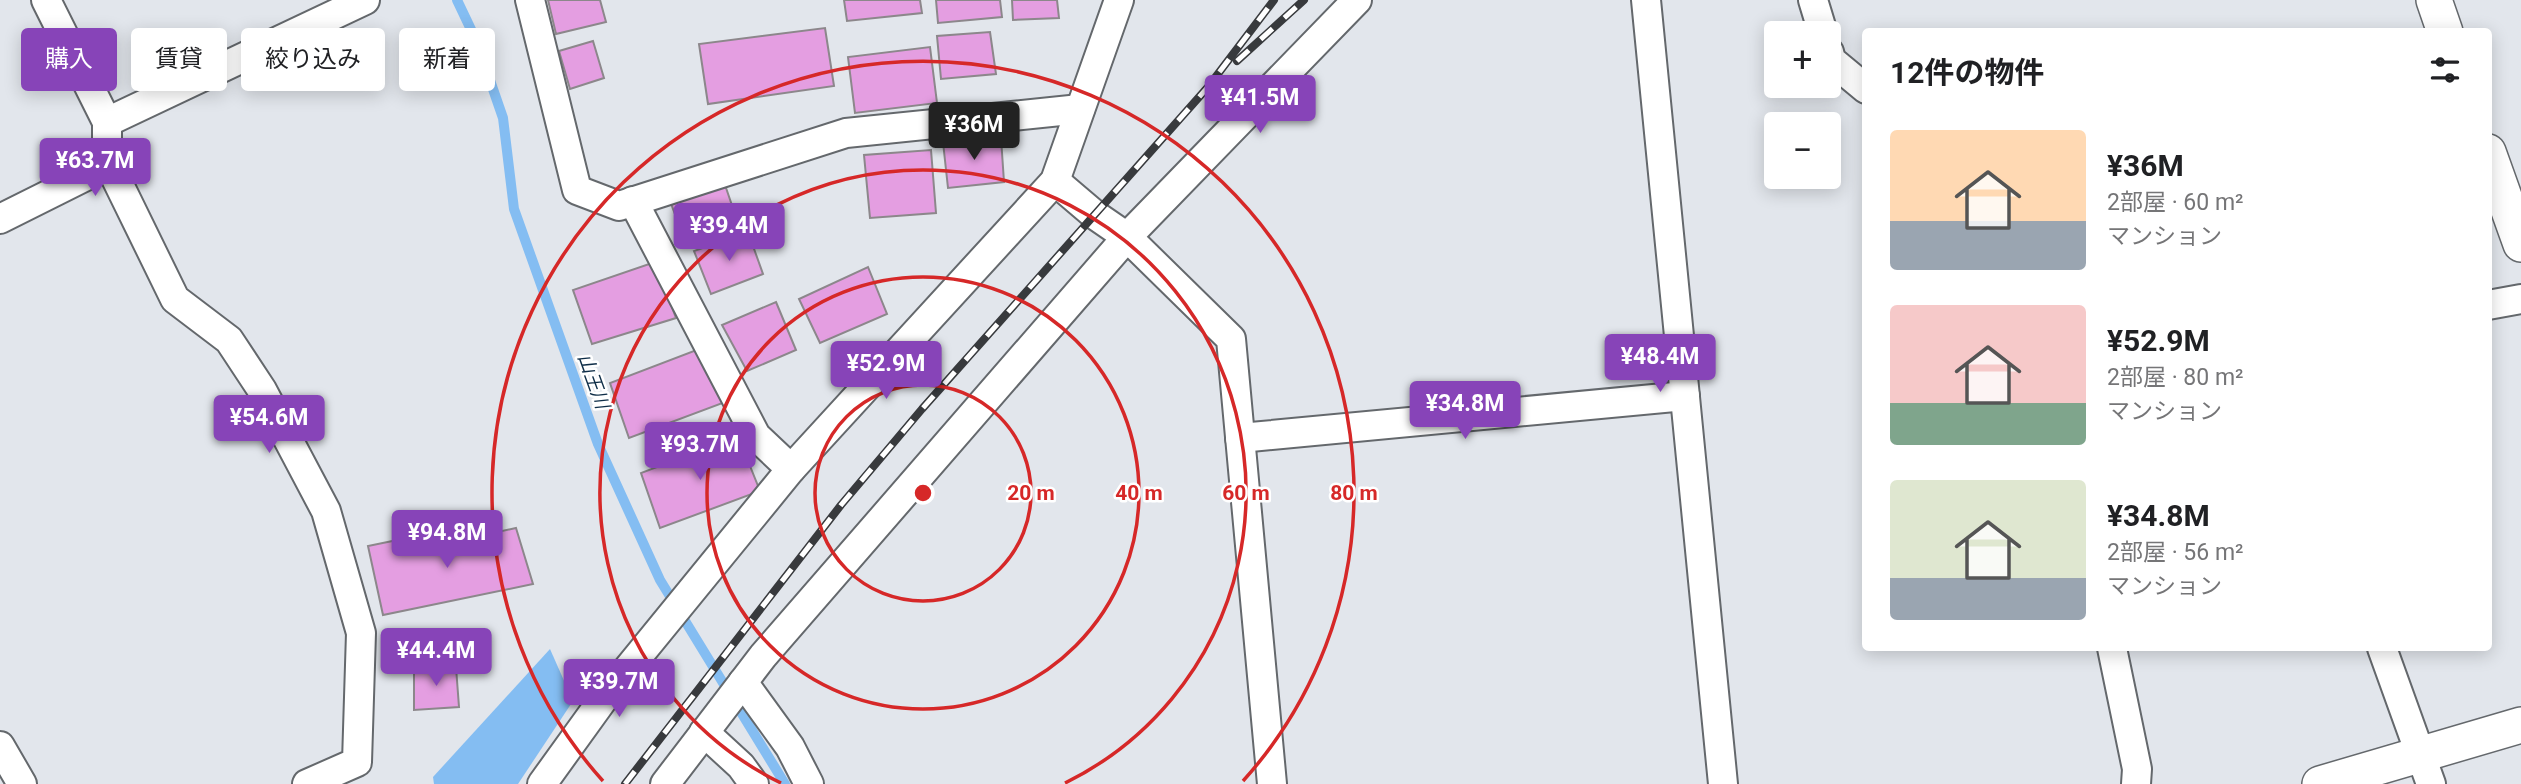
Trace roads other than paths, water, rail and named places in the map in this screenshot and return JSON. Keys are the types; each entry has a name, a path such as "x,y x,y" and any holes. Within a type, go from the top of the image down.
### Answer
{"street":[{"path":"46,0 107,122 107,160 175,299 229,340 262,390 327,511 361,633 357,762 307,784"},
{"path":"107,122 365,0"},
{"path":"530,0 577,190 619,206 846,133 1080,109"},
{"path":"542,784 604,698 791,469 1055,181 1119,0"},
{"path":"664,784 740,685 1127,237 1357,0"},
{"path":"1646,0 1723,784"},
{"path":"1813,0 1819,21"},
{"path":"2434,0 2444,28"},
{"path":"1841,68 1862,86"},
{"path":"0,219 97,170 107,160"},
{"path":"2492,163 2521,244"},
{"path":"1055,181 1095,215 1127,237 1231,339 1272,784"},
{"path":"633,201 756,436 791,469"},
{"path":"2492,304 2521,299"},
{"path":"1240,438 1685,396"},
{"path":"2113,651 2137,769 2136,784"},
{"path":"2383,651 2425,769"},
{"path":"740,685 790,747 809,784"},
{"path":"711,723 754,784"},
{"path":"2320,784 2425,769 2521,725"},
{"path":"0,746 22,784"}],"water":[{"path":"550,649 573,701 518,784 434,784 433,777"}],"waterway":[{"name":"山王川","path":"457,0 476,40 503,118 514,209 598,444 660,580 785,784"}],"railway":[{"path":"625,784 841,505 922,409 1208,87 1274,0"},
{"path":"1237,61 1304,0"}]}
